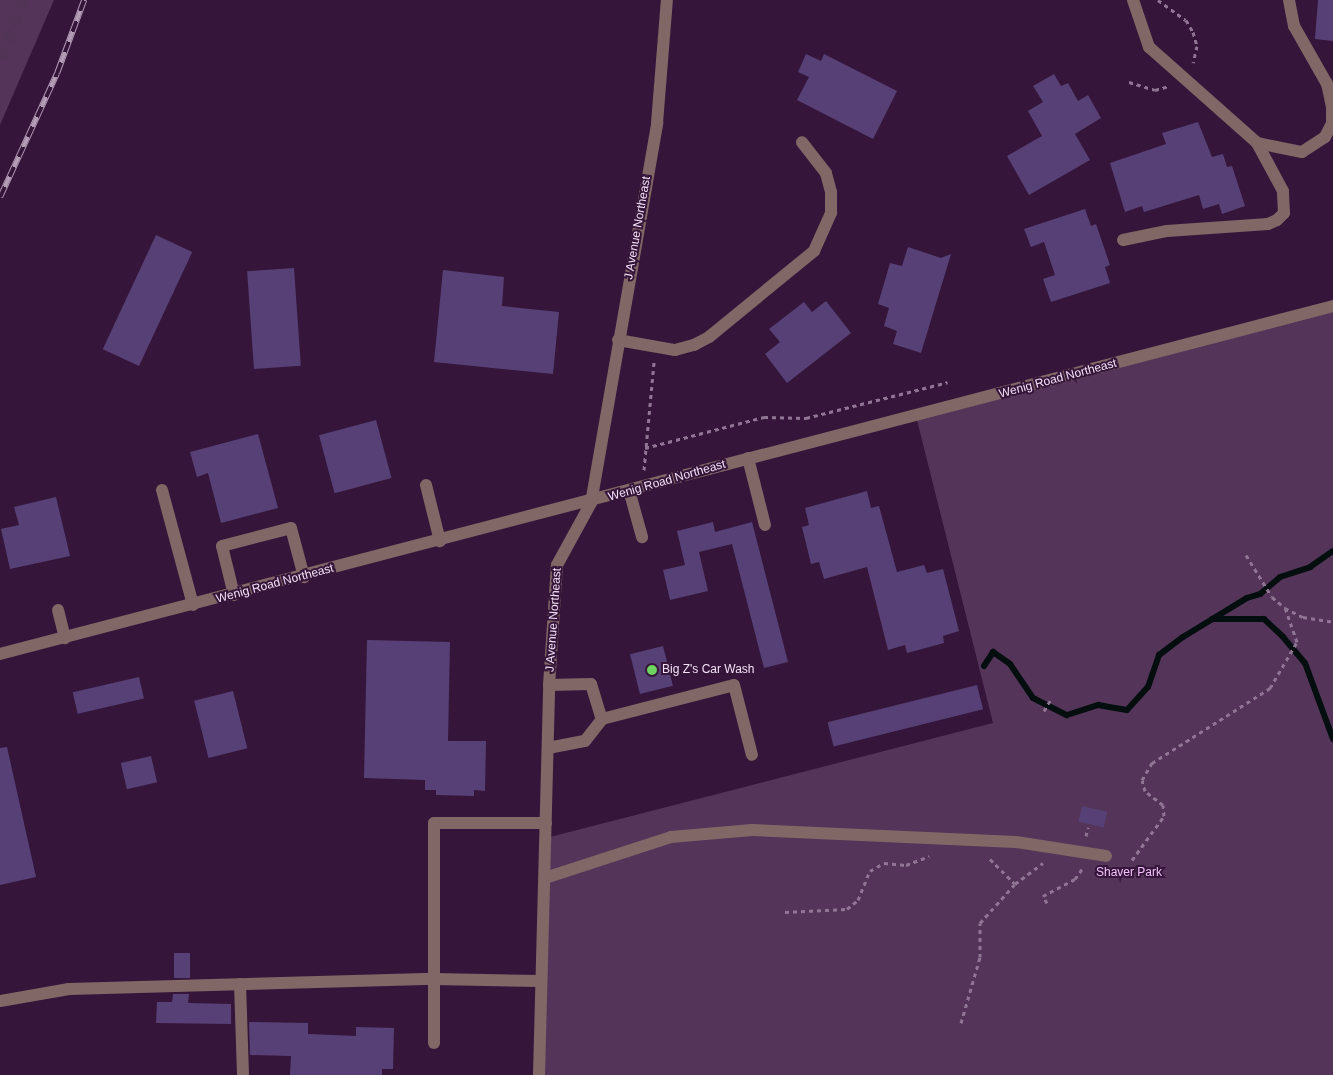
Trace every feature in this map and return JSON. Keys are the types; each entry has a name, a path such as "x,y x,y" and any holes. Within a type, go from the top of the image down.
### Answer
{"street":[{"name":"J Avenue Northeast","path":"539,1075 549,685 557,565 590,503 657,123 667,0"},
{"path":"1123,240 1167,231 1268,224 1277,220 1284,213 1282,191 1257,143 1149,47 1133,0"},
{"path":"1257,143 1302,152 1317,145 1332,123 1327,84 1294,26 1289,0"},
{"path":"618,340 675,350 709,337 814,251 831,213 831,192 826,173 802,142"},
{"name":"Wenig Road Northeast","path":"0,654 590,503 629,490 748,458 1333,306"},
{"path":"748,458 765,525"},
{"path":"426,485 440,541"},
{"path":"162,490 193,605"},
{"path":"629,490 642,537"},
{"path":"234,595 222,546 291,528 304,577"},
{"path":"58,610 65,638"},
{"path":"549,685 591,684 602,719"},
{"path":"548,748 585,741 602,719 734,686 752,755"},
{"path":"434,1043 434,823 546,823"},
{"path":"545,878 671,837 752,830 1016,842 1106,856"},
{"path":"0,1001 69,989 434,979 541,981"},
{"path":"240,984 243,1075"}],"path":[{"path":"643,468 656,347"},
{"path":"646,448 764,417 806,418 948,382"},
{"path":"1246,555 1272,598 1303,618 1333,622"},
{"path":"1132,860 1164,816 1162,805 1145,791 1142,780 1152,763 1270,688 1296,642 1285,608"},
{"path":"1044,711 1050,699"},
{"path":"1047,903 1043,896 1075,879 1082,868 1083,852"},
{"path":"785,912 847,909 858,900 870,870 884,863 906,865 934,854"},
{"path":"983,858 992,859 1015,884"},
{"path":"961,1023 980,957 980,922 1015,884 1046,861"},
{"path":"1074,866 1082,868"}],"green space":[{"path":"0,0 54,0 0,125"},
{"name":"Shaver Park","path":"1333,306 1333,1075 539,1075 546,838 993,723 916,416"}],"building":[{"path":"1318,0 1333,0 1333,41 1315,39"},
{"path":"806,54 821,61 824,54 897,91 873,139 797,100 809,77 798,72"},
{"path":"1054,74 1061,86 1068,83 1078,101 1088,95 1101,118 1075,134 1090,160 1029,195 1007,156 1042,136 1028,111 1043,102 1033,86"},
{"path":"1198,122 1212,157 1223,154 1227,167 1232,166 1245,206 1222,214 1219,204 1203,209 1199,195 1144,212 1142,206 1125,212 1110,163 1166,144 1162,133"},
{"path":"1085,209 1091,226 1096,224 1110,265 1105,267 1110,283 1051,302 1043,279 1055,275 1044,242 1031,247 1024,229"},
{"path":"156,235 192,252 139,366 103,349"},
{"path":"908,247 941,258 951,254 921,353 893,344 897,331 884,326 889,308 878,304 890,263 902,266"},
{"path":"294,268 301,366 254,369 247,271"},
{"path":"443,270 504,277 502,306 559,312 553,374 434,362"},
{"path":"826,301 851,333 787,383 765,354 780,342 769,329 804,302 812,312"},
{"path":"376,420 392,478 335,493 319,435"},
{"path":"258,434 278,508 221,523 208,473 197,477 190,452"},
{"path":"867,491 871,508 879,506 897,572 924,565 927,573 943,569 959,631 943,636 944,643 907,653 905,645 888,650 867,567 824,579 819,562 811,564 802,527 809,525 805,508"},
{"path":"56,497 70,556 10,569 1,529 19,525 14,507"},
{"path":"713,522 715,532 752,522 788,662 764,668 732,544 699,552 708,591 670,600 663,570 685,565 677,531"},
{"path":"367,640 450,642 448,741 486,741 485,791 474,790 474,796 436,795 436,790 425,790 425,780 364,778"},
{"name":"Big Z's Car Wash","path":"663,646 673,686 640,694 630,654"},
{"path":"139,677 144,698 78,714 73,692"},
{"path":"977,685 983,709 834,747 828,722"},
{"path":"233,691 247,748 208,758 194,701"},
{"path":"7,747 36,877 0,885 0,748"},
{"path":"151,756 157,782 127,789 121,763"},
{"path":"1082,806 1107,812 1104,827 1078,822"},
{"path":"174,953 190,953 190,978 174,978"},
{"path":"173,994 189,994 188,1003 231,1004 231,1024 156,1023 157,1002 172,1002"},
{"path":"249,1022 308,1023 308,1034 356,1036 356,1027 394,1028 393,1069 382,1069 382,1075 290,1075 291,1056 250,1055"}],"waterway":[{"path":"984,666 993,652 1010,664 1033,698 1067,715 1098,705 1127,710 1148,687 1159,655 1183,637 1247,598 1260,594 1280,577 1310,567 1333,551"},
{"path":"1212,619 1264,619 1283,637 1305,663 1333,739"}],"tunnel":[{"path":"0,59 24,0"}],"railway":[{"path":"0,197 57,73 84,0"}],"place":[{"name":"Big Z's Car Wash","path":"652,670"}]}
